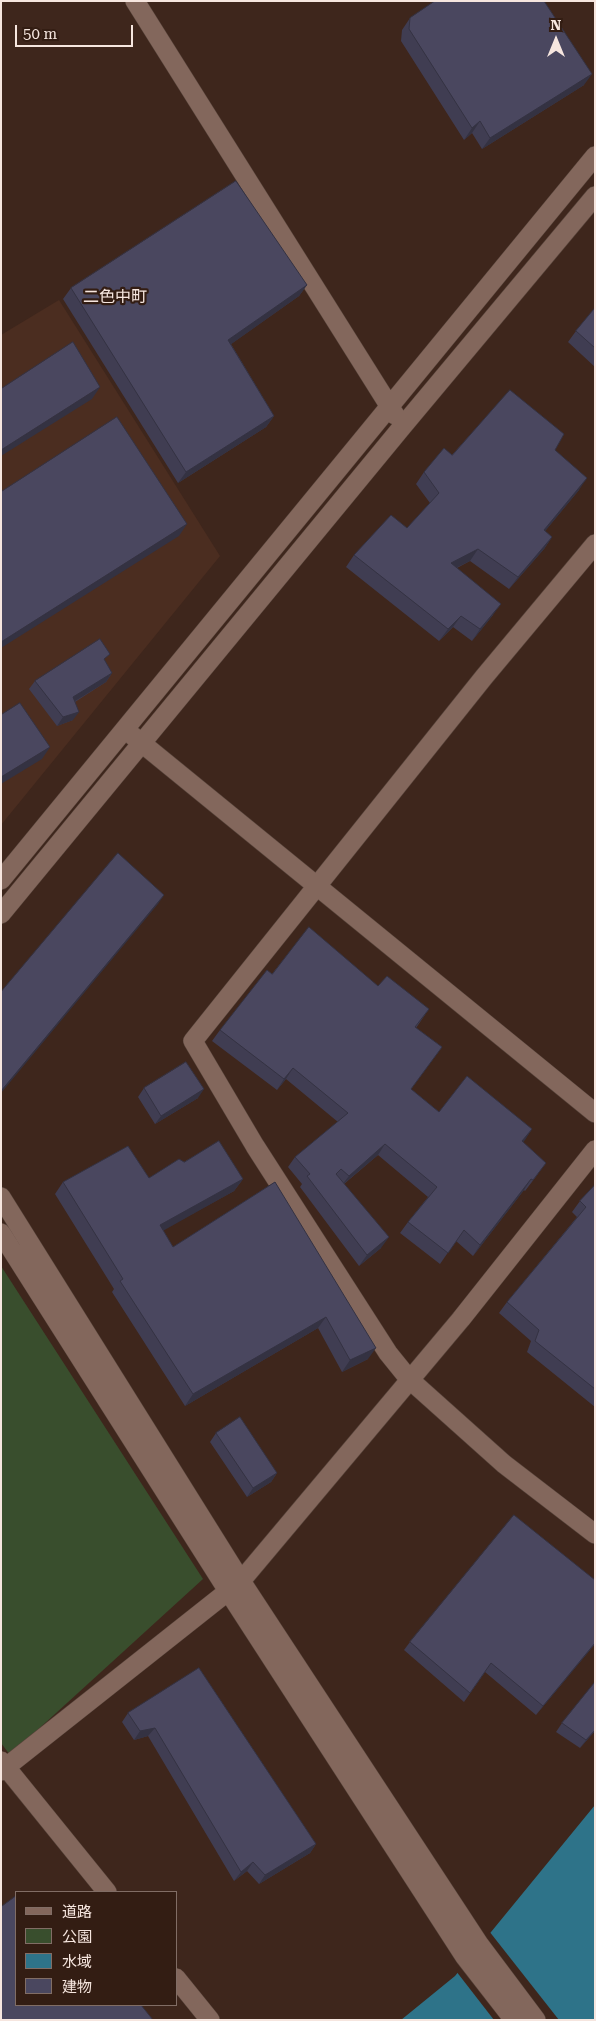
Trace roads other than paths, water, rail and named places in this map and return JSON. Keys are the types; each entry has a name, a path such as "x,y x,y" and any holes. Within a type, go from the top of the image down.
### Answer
{"street":[{"path":"135,1 402,427"},
{"path":"1,880 595,156"},
{"path":"1,914 595,196"},
{"path":"595,544 484,677 193,1042 266,1162 388,1353 410,1380 504,1464 595,1534"},
{"path":"125,730 595,1113"},
{"path":"106,1891 3,1767 234,1586 461,1319 595,1150"},
{"path":"1,1197 234,1586 465,1957 514,2020"},
{"path":"1,1233 234,1586 479,1944 536,2020"},
{"path":"178,1980 210,2020"}],"water":[{"path":"595,1805 595,2020 401,2020 455,1976"}],"district":[{"name":"二色中町","path":"115,297"}]}
